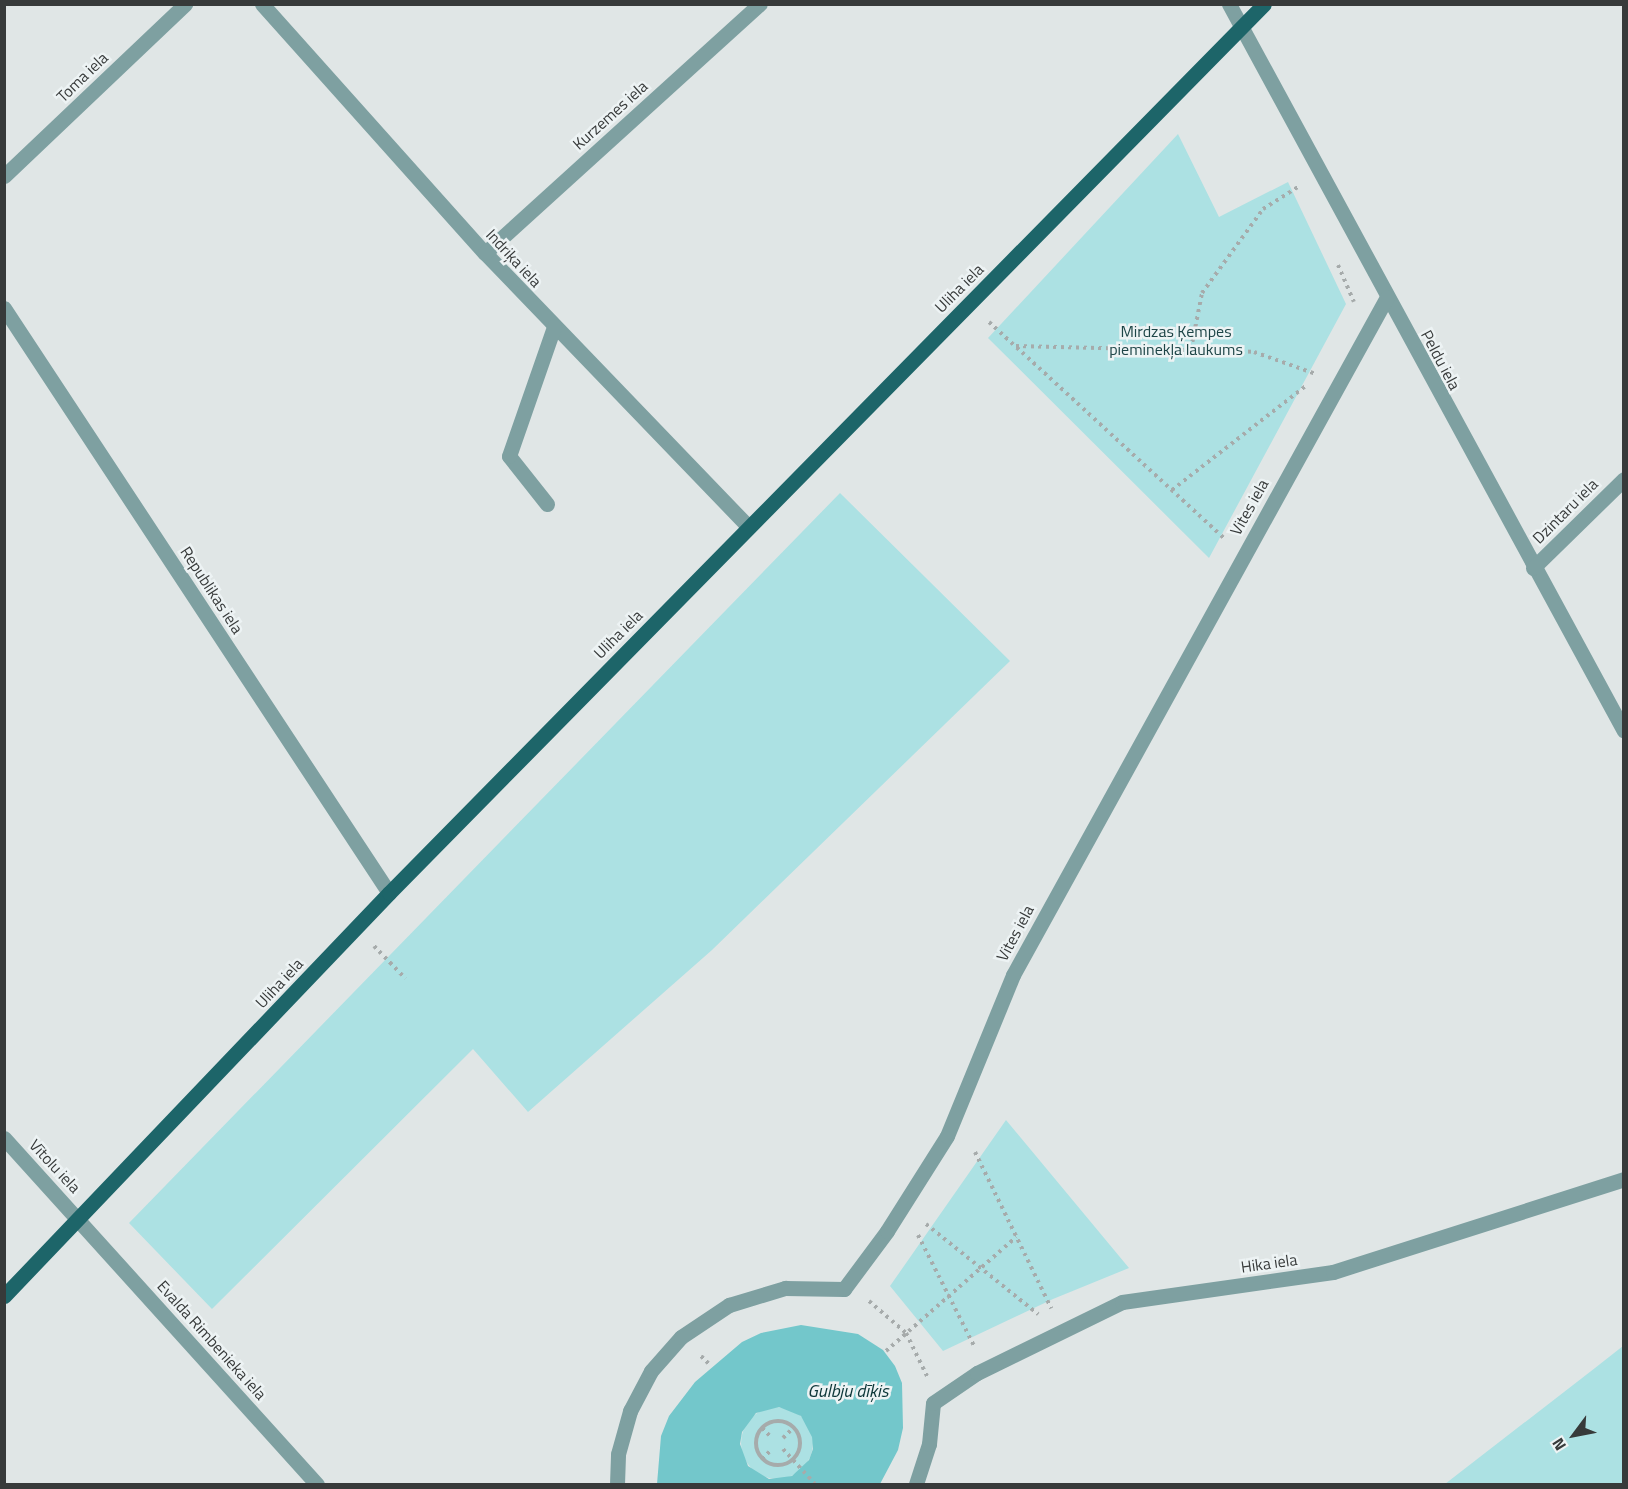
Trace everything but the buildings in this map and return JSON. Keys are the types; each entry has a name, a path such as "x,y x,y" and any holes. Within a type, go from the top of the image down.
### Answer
{"main road":[{"name":"Uliha iela","path":"4,1296 389,893 1264,4"}],"street":[{"name":"Toma iela","path":"4,176 185,4"},
{"name":"Indriķa iela","path":"262,4 485,253 749,527"},
{"name":"Kurzemes iela","path":"485,253 759,4"},
{"name":"Peldu iela","path":"1229,4 1533,568 1623,730"},
{"name":"Vites iela","path":"844,1288 887,1231 947,1136 1013,975 1387,297"},
{"name":"Republikas iela","path":"4,308 389,893"},
{"path":"548,504 510,456 554,327"},
{"name":"Dzintaru iela","path":"1533,568 1623,479"},
{"name":"Vītolu iela","path":"4,1138 80,1219"},
{"name":"Hika iela","path":"933,1403 985,1369 1122,1302 1333,1272 1623,1179"},
{"name":"Evalda Rimbenieka iela","path":"80,1219 317,1485"},
{"path":"617,1485 618,1454 630,1411 651,1371 681,1337 729,1305 785,1288 844,1288"},
{"path":"916,1485 929,1444 933,1403"}],"path":[{"path":"1296,175 1306,196"},
{"path":"1191,350 1202,293 1263,209 1301,185"},
{"path":"1336,261 1355,304 1350,314"},
{"path":"989,321 1226,539 1232,529"},
{"path":"1016,346 1254,351 1319,375"},
{"path":"1308,396 1324,365"},
{"path":"1172,489 1319,375"},
{"path":"370,941 405,978"},
{"path":"975,1152 1051,1308"},
{"path":"926,1224 979,1269 1039,1314"},
{"path":"918,1235 985,1369"},
{"path":"886,1351 1016,1236"},
{"path":"844,1288 878,1307 906,1333 924,1366 933,1403"},
{"path":"702,1357 709,1364"},
{"path":"777,1421 793,1428 800,1443 793,1459 777,1465 762,1459 756,1443 762,1428 777,1421"},
{"path":"762,1428 772,1438"},
{"path":"783,1438 793,1428"},
{"path":"762,1459 772,1449"},
{"path":"783,1449 815,1485"}],"green space":[{"name":"Mirdzas Ķempes pieminekļa laukums","path":"1178,134 1219,217 1288,182 1346,304 1209,558 988,338"},
{"path":"840,493 1010,661 712,950 528,1112 473,1049 212,1309 129,1223"},
{"path":"1006,1120 1129,1268 1053,1299 943,1351 890,1286"},
{"path":"1623,1346 1623,1484 1445,1484 1595,1368"},
{"path":"777,1407 791,1410 803,1417 810,1429 813,1443 810,1457 803,1469 791,1476 777,1479 763,1476 751,1469 744,1457 741,1443 744,1429 751,1417 763,1410"}],"water":[{"name":"Gulbju dīķis","path":"801,1325 858,1334 883,1350 895,1366 902,1383 903,1428 898,1450 880,1484 657,1484 661,1436 669,1416 695,1382 742,1342 761,1333","holes":["779,1407 801,1416 812,1437 813,1449 809,1460 792,1476 769,1479 748,1466 740,1444 742,1432 756,1413"]}]}
